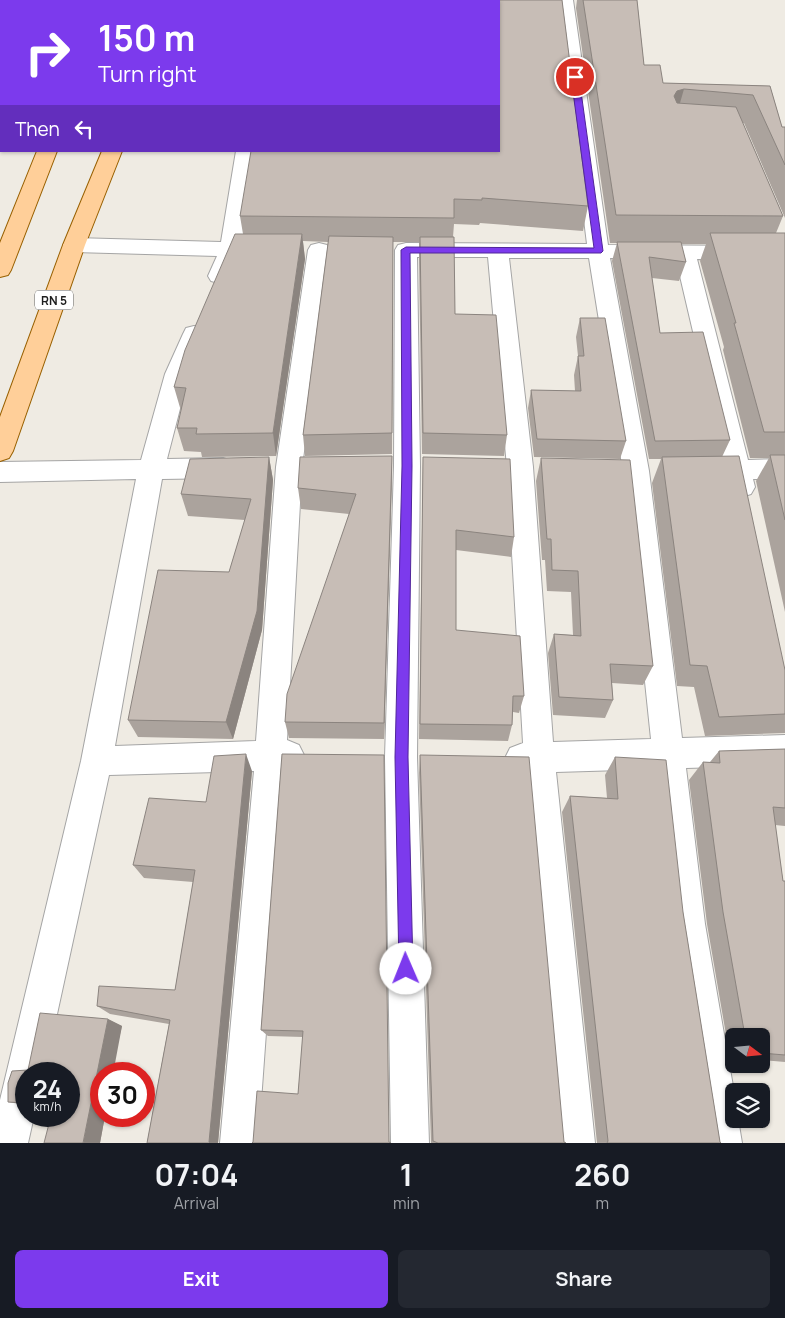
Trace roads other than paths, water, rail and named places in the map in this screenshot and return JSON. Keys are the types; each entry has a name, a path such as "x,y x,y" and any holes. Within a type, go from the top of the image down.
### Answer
{"main road":[{"path":"0,270 47,152"},
{"name":"RN 5","path":"0,451 74,245 112,152"}],"street":[{"path":"565,0 626,471 667,754 688,924 723,1143"},
{"path":"9,1143 97,762 151,470 177,374 230,250 246,152"},
{"path":"74,245 270,250"},
{"path":"239,1143 270,754 279,467 319,250"},
{"path":"410,1143 402,757 407,466 396,250 785,252"},
{"path":"498,251 520,467 539,758 576,1143"},
{"path":"685,252 747,508"},
{"path":"0,472 279,467"},
{"path":"626,471 785,469"},
{"path":"490,758 785,750"},
{"path":"97,762 270,754 317,755"}]}
